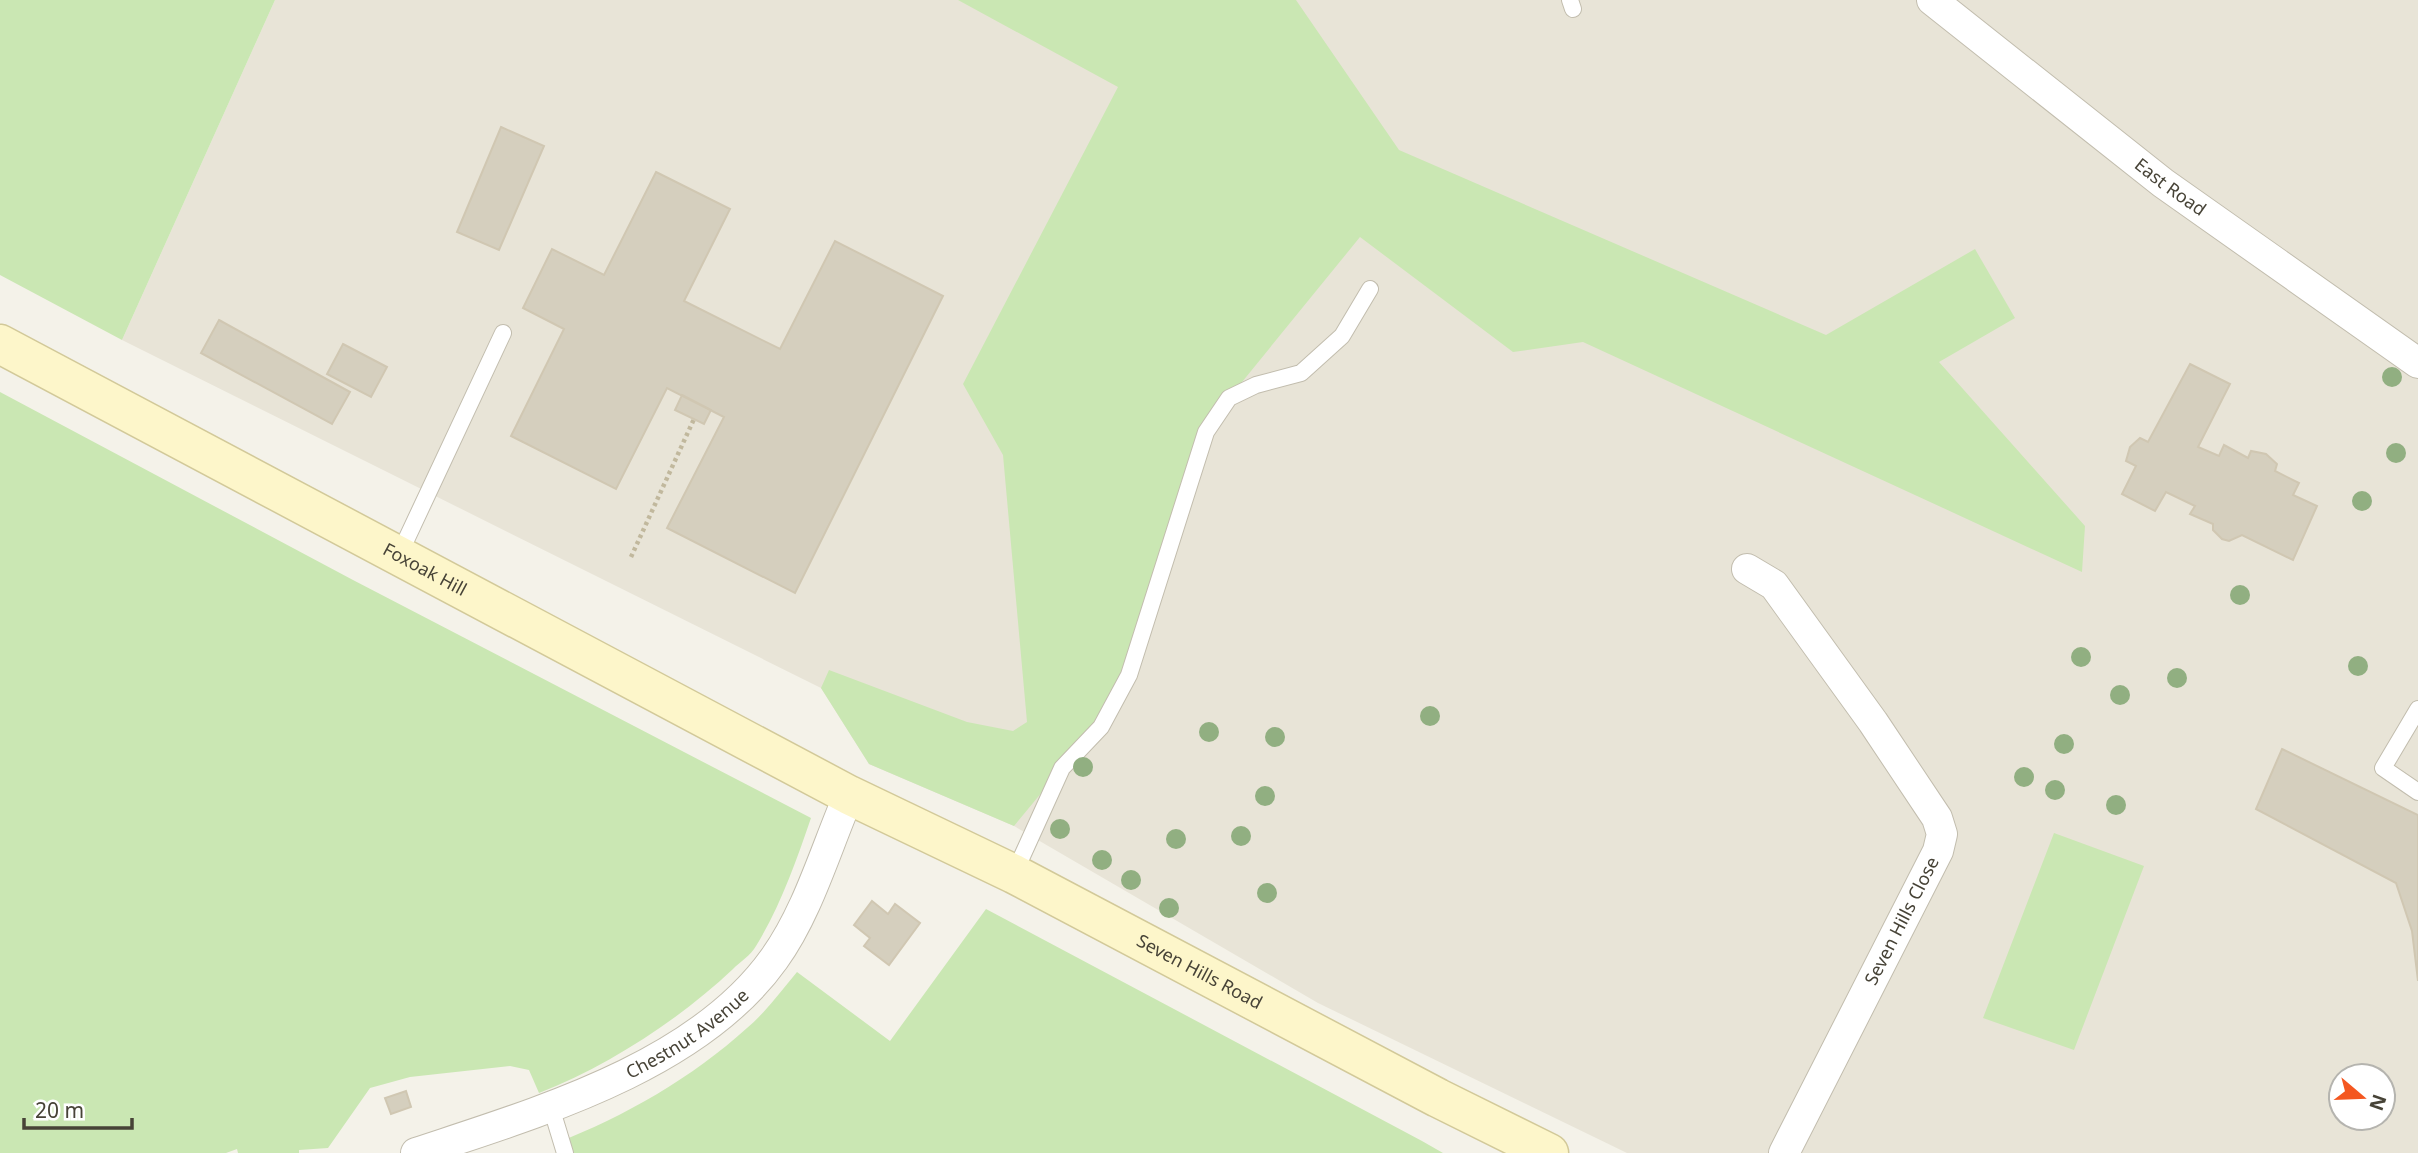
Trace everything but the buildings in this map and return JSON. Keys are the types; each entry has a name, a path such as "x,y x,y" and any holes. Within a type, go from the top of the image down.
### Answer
{"main road":[{"name":"Foxoak Hill","path":"0,344 849,795"},
{"name":"Seven Hills Road","path":"849,795 1014,874 1438,1098 1549,1153"}],"street":[{"name":"East Road","path":"1932,0 2163,183 2418,363"},
{"name":"Seven Hills Close","path":"1747,569 1774,585 1873,722 1937,817 1942,834 1938,851 1784,1153"},
{"name":"Chestnut Avenue","path":"416,1153 478,1143 659,1056 728,1009 755,984 776,957 795,922 849,795"}],"lane":[{"path":"1014,874 1062,768 1101,727 1129,675 1206,432 1229,398 1256,385 1301,373 1342,335 1370,289"},
{"path":"399,555 503,334"},
{"path":"2418,709 2383,768 2418,792"},
{"path":"551,1107 565,1153"}],"path":[{"path":"631,557 694,419"}],"shaded area":[{"path":"275,0 2418,0 2418,1153 1627,1153 1318,1003 1014,826 869,764 821,688 122,340"}],"green space":[{"path":"0,0 275,0 122,340 0,275"},
{"path":"958,0 1296,0 1399,150 1826,335 1975,249 2015,318 1939,362 2085,526 2082,572 1583,342 1513,352 1360,237 1229,398 1206,432 1129,675 1062,768 1014,826 869,764 821,688 829,670 967,722 1013,731 1027,722 1003,455 963,384 1118,87"},
{"path":"0,392 353,580 811,818 780,900 754,949 712,988 666,1024 591,1069 539,1093 529,1070 510,1066 410,1077 370,1088 328,1148 299,1150 299,1153 238,1153 237,1149 226,1153 0,1153"},
{"path":"2054,833 2144,866 2074,1050 1983,1018"},
{"path":"986,909 1443,1153 559,1153 556,1143 632,1108 704,1063 754,1022 797,972 890,1041"}]}
